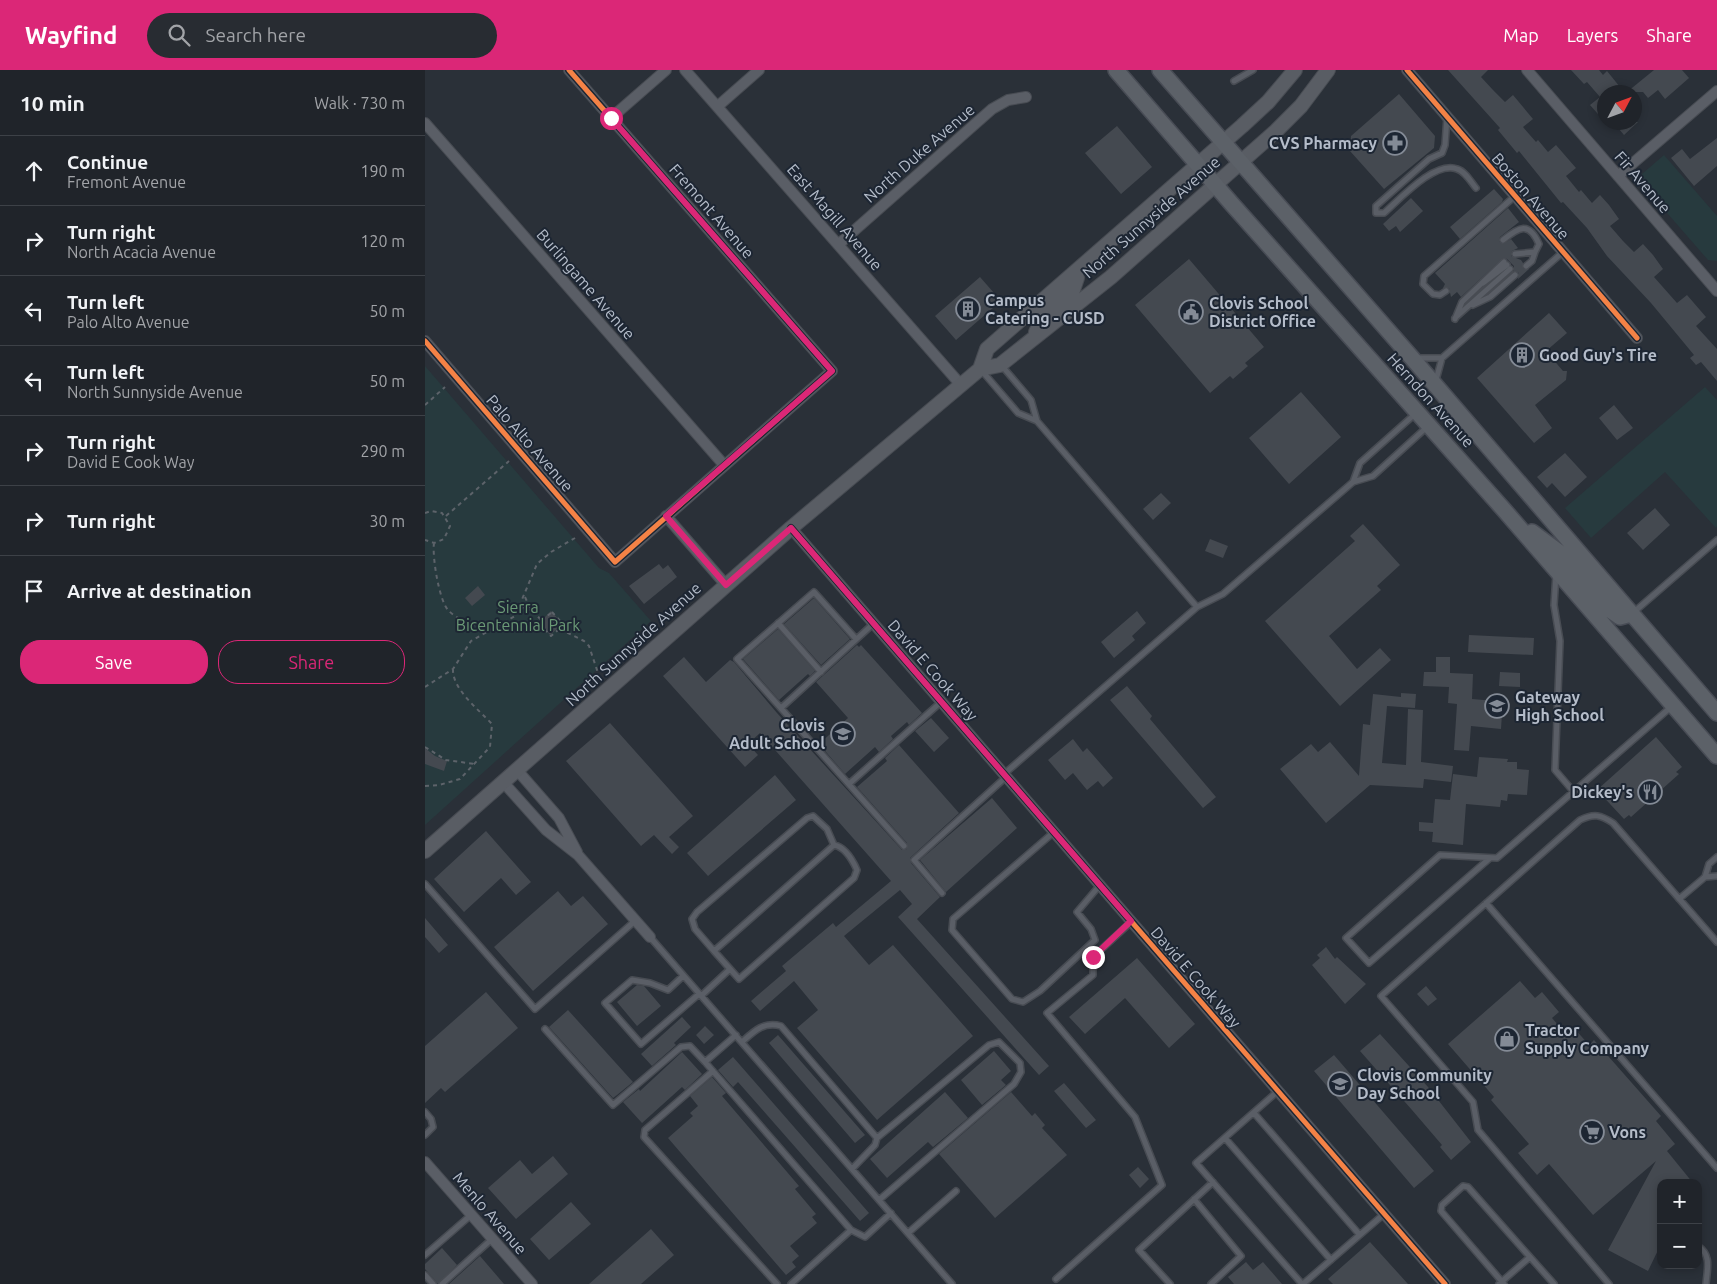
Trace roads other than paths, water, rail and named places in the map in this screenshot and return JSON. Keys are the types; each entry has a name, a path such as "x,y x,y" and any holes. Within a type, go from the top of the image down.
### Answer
{"main road":[{"name":"Herndon Avenue","path":"1116,70 1215,185 1430,425 1717,756"},
{"name":"Herndon Avenue","path":"1159,70 1412,358 1717,713"},
{"name":"North Sunnyside Avenue","path":"980,369 987,349 1223,143 1268,102 1295,70"},
{"name":"North Sunnyside Avenue","path":"425,851 791,528 980,369 1000,365 1111,277 1241,163 1301,106 1328,70"},
{"path":"1031,339 1047,312 1073,290 1077,278 1075,272"},
{"path":"1505,511 1559,552 1610,610 1620,617 1631,614"}],"street":[{"name":"Fremont Avenue","path":"569,70 832,371 724,465"},
{"path":"611,118 666,70"},
{"name":"East Magill Avenue","path":"685,70 961,385"},
{"path":"718,106 759,70"},
{"name":"Boston Avenue","path":"1407,70 1637,338"},
{"name":"Fir Avenue","path":"1527,70 1715,285"},
{"path":"1618,176 1717,91"},
{"name":"North Duke Avenue","path":"839,244 992,109 1008,100 1026,97"},
{"name":"Burlingame Avenue","path":"425,123 724,465"},
{"name":"Palo Alto Avenue","path":"425,341 615,562 666,516"},
{"path":"724,465 666,516 726,585"},
{"name":"David E Cook Way","path":"791,528 1445,1284"},
{"path":"517,770 559,818 579,856"},
{"path":"503,782 546,830 579,856 650,937"},
{"name":"Menlo Avenue","path":"425,1162 532,1284"}],"lane":[{"path":"1233,80 1253,70"},
{"path":"1447,116 1444,150 1429,159 1376,206 1376,213 1384,213 1432,172 1449,168 1458,169 1476,188"},
{"path":"1446,291 1440,295 1433,294 1423,284 1423,276 1515,196"},
{"path":"1503,240 1516,229 1529,230 1539,244 1533,253 1532,261 1526,266"},
{"path":"1435,385 1442,358 1563,252"},
{"path":"1518,256 1533,253"},
{"path":"1466,308 1507,265 1462,302 1455,319 1466,308 1490,297 1515,275"},
{"path":"1412,358 1442,358"},
{"path":"1000,365 1031,400 1037,421"},
{"path":"980,369 1018,412 1037,421 1197,607"},
{"path":"1353,482 1360,463 1417,411"},
{"path":"942,892 914,860 1005,776 1197,607 1223,594 1353,482 1373,476 1430,425"},
{"path":"1631,614 1717,540"},
{"path":"1556,569 1554,605 1560,641 1555,770 1573,791"},
{"path":"856,639 814,592 737,659 905,846"},
{"path":"778,624 821,672"},
{"path":"781,708 873,624"},
{"path":"849,784 941,702"},
{"path":"1490,858 1369,963 1346,938 1440,855 1497,858 1673,705"},
{"path":"1609,1284 1478,1130 1473,1102 1381,996 1580,820 1590,815 1602,816 1613,823 1717,942"},
{"path":"813,816 827,829 835,845 839,846 853,862 857,870 854,878 739,979 714,951 695,929 692,919 697,912 807,818 813,816"},
{"path":"1054,832 953,919 952,930 1012,999 1023,1002 1040,991 1095,940 1091,929 1077,912 1100,885"},
{"path":"714,951 835,845"},
{"path":"1679,900 1705,877 1709,864 1717,857"},
{"path":"1705,877 1717,876"},
{"path":"425,884 535,1009 636,920"},
{"path":"1486,902 1717,1168"},
{"path":"1056,1279 1162,1185 1135,1117 1047,1013 1093,975 1093,957 1131,921"},
{"path":"650,937 952,1284"},
{"path":"683,976 668,990 650,983 632,980 605,1003 641,1044 729,970"},
{"path":"742,1042 763,1025 781,1026 877,1138"},
{"path":"545,1029 613,1106 681,1047 690,1046 851,1230 859,1236 865,1237 891,1214"},
{"path":"705,1062 736,1035"},
{"path":"851,1169 875,1145 877,1138 989,1044 999,1042 1020,1064 1021,1072 1013,1084 879,1200"},
{"path":"713,1071 645,1130 644,1137 777,1284"},
{"path":"1278,1091 1196,1163 1302,1284 1384,1213"},
{"path":"425,1112 431,1119 433,1127 425,1135"},
{"path":"1254,1113 1359,1234"},
{"path":"1225,1138 1331,1260"},
{"path":"1170,1284 1139,1250 1213,1182"},
{"path":"1530,1257 1501,1283 1441,1211 1442,1205 1463,1186 1468,1187 1554,1284"},
{"path":"908,1233 956,1191"},
{"path":"1194,1199 1241,1256 1211,1284"},
{"path":"425,1255 471,1214"},
{"path":"791,1284 851,1230"},
{"path":"442,1284 492,1239"},
{"path":"1702,1249 1708,1258 1706,1284"},
{"path":"425,1275 430,1283"}],"place":[{"name":"CVS Pharmacy","path":"1395,143"},
{"name":"Campus Catering - CUSD","path":"968,309"},
{"name":"Clovis School District Office","path":"1191,312"},
{"name":"Good Guy's Tire","path":"1522,355"},
{"name":"Gateway High School","path":"1497,706"},
{"name":"Clovis Adult School","path":"843,734"},
{"name":"Dickey's","path":"1650,792"},
{"name":"Tractor Supply Company","path":"1507,1039"},
{"name":"Clovis Community Day School","path":"1340,1084"},
{"name":"Vons","path":"1592,1132"}],"park label":[{"name":"Sierra Bicentennial Park","path":"518,616"}]}
